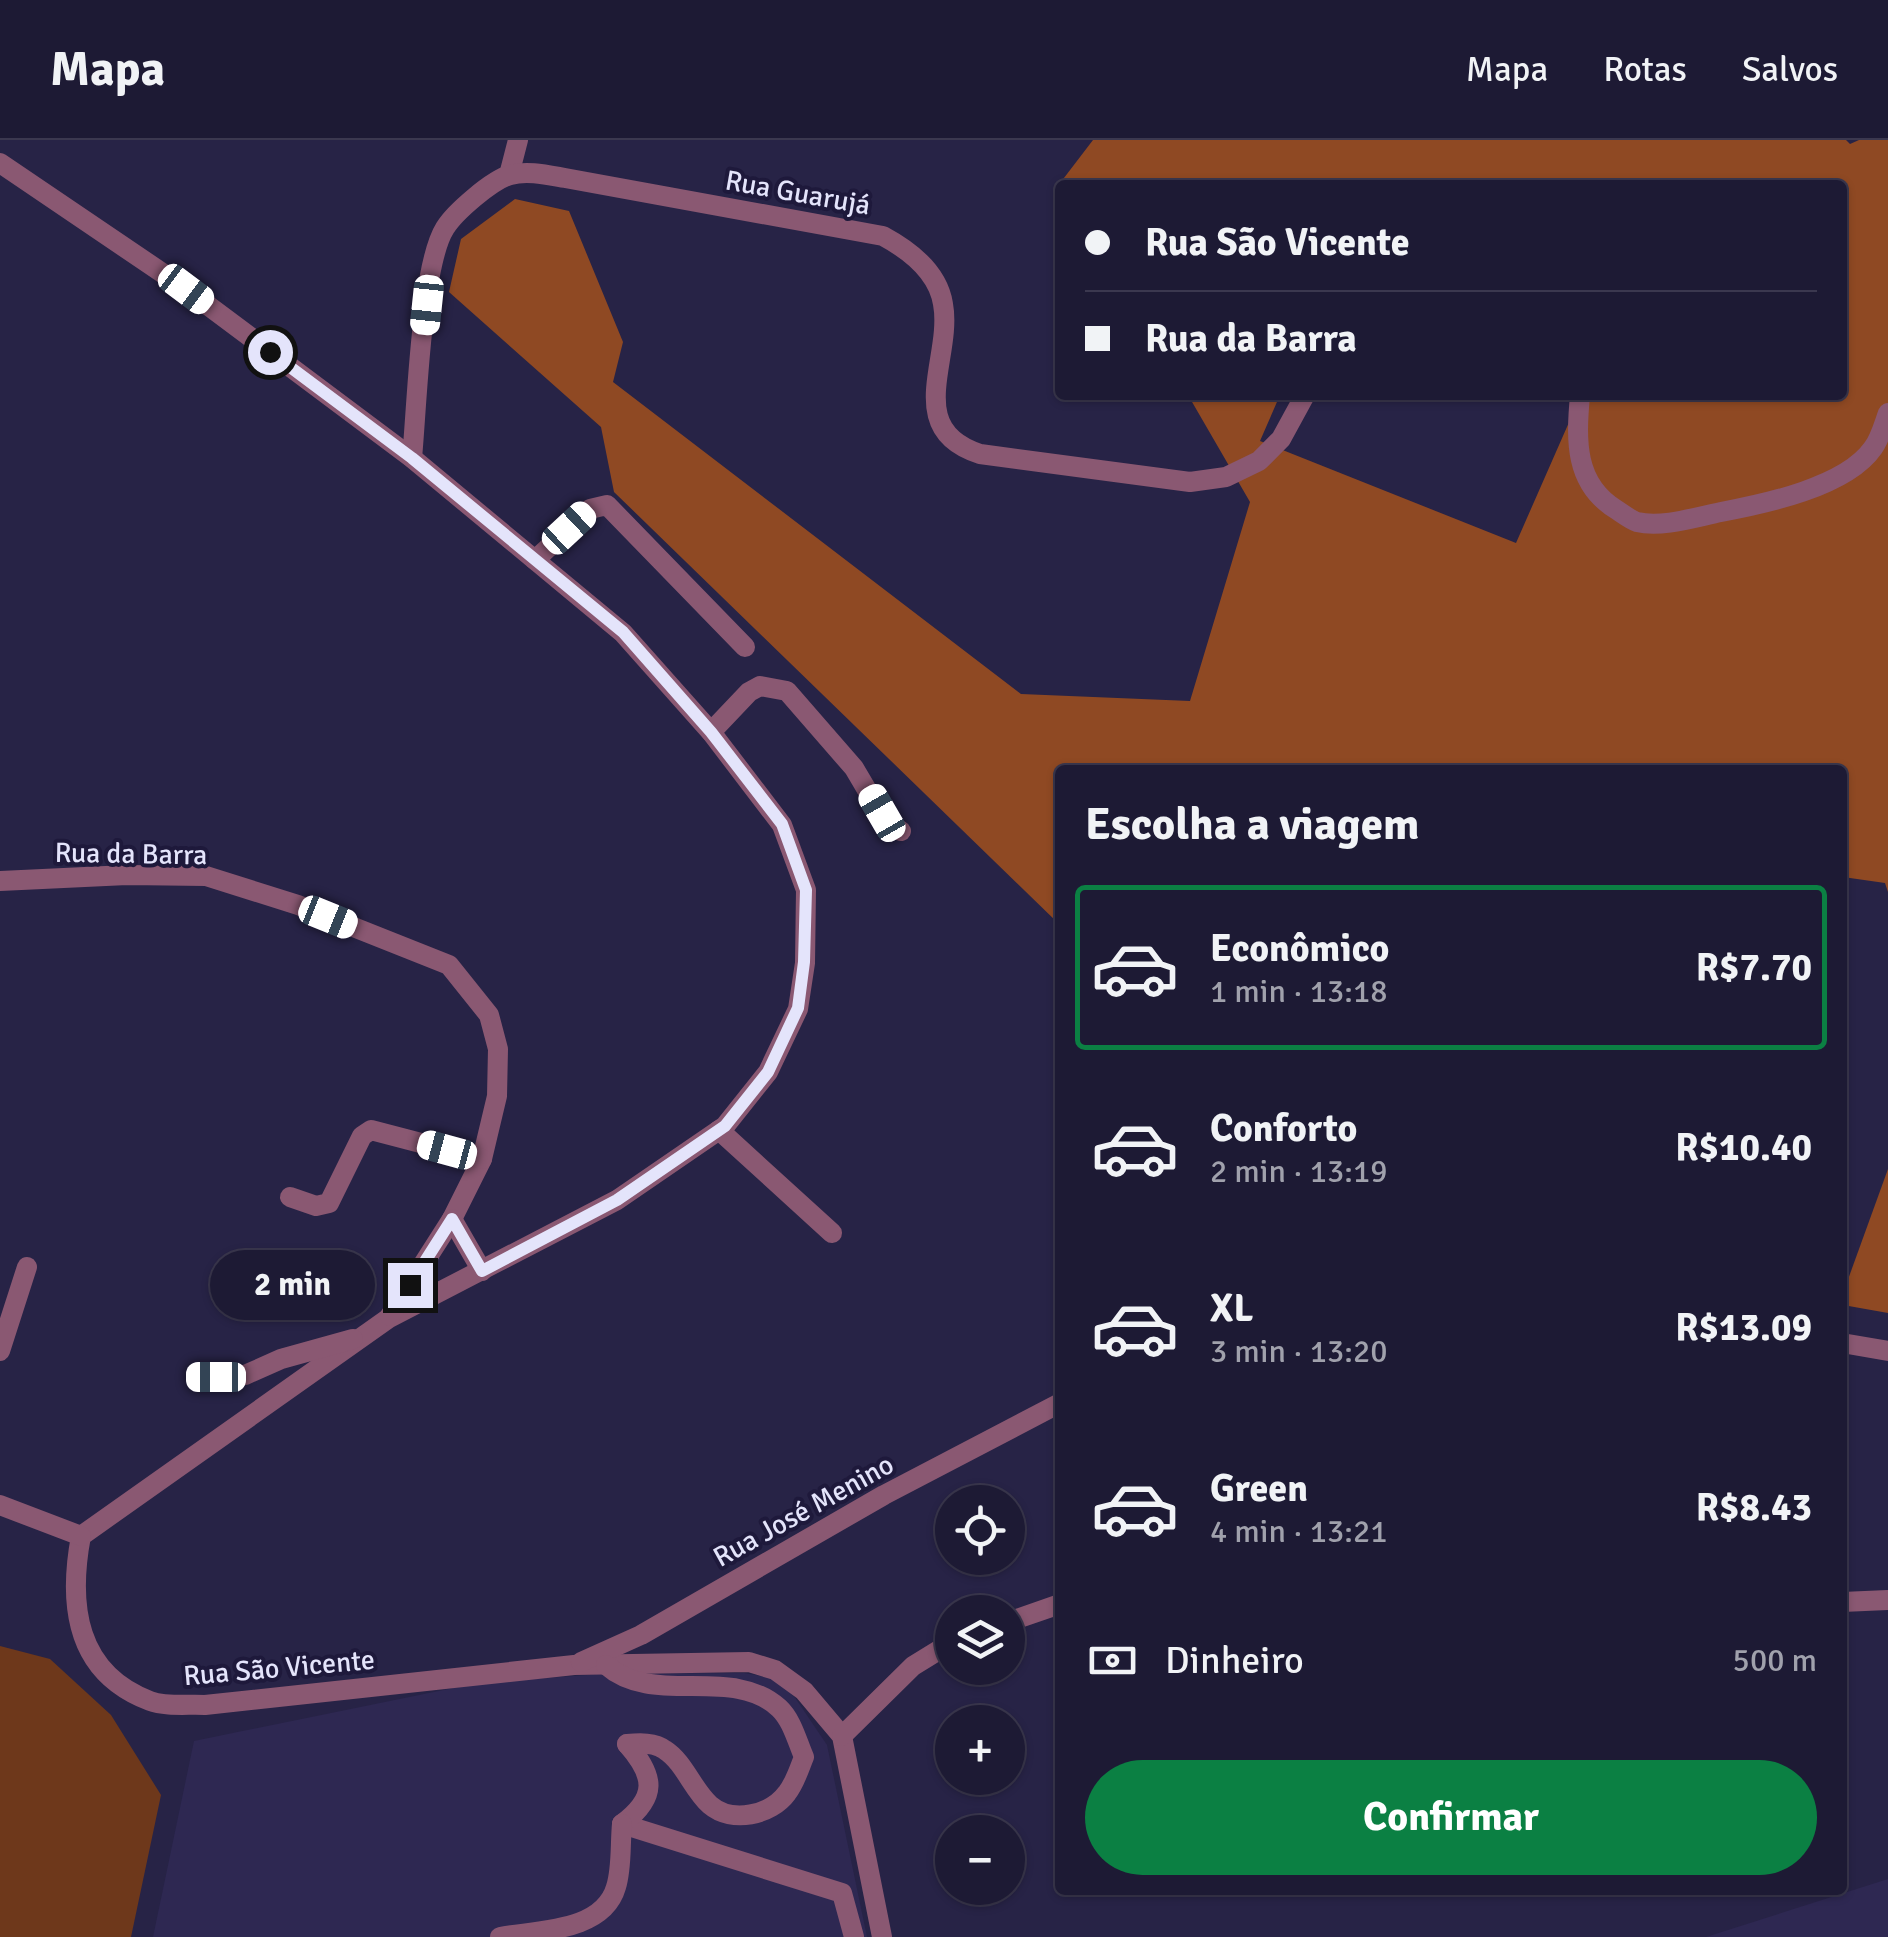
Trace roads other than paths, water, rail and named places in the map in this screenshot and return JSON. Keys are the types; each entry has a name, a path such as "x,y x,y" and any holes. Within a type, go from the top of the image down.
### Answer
{"street":[{"path":"412,458 431,266 444,229 466,204 509,175 518,140"},
{"path":"0,163 186,289 412,458 623,632 711,732 782,824 806,890 798,1008 768,1072 719,1130 617,1200 389,1318 82,1536 0,1505"},
{"name":"Rua Guarujá","path":"509,175 535,174 583,181 883,236 901,246 919,260 936,284 944,305 934,401 940,424 965,450 1190,482 1226,477 1259,461 1281,439 1302,400"},
{"path":"1580,400 1578,458 1589,484 1610,506 1636,522 1675,521 1777,502 1817,486 1848,470 1873,449 1888,413"},
{"path":"535,560 590,508 606,505 745,647"},
{"path":"711,732 749,692 769,686 787,691 854,768 887,824 900,831"},
{"name":"Rua da Barra","path":"0,881 206,876 298,904 449,965 489,1015 498,1049 497,1096 482,1160 452,1219 389,1318"},
{"path":"290,1197 316,1206 329,1203 362,1136 372,1130 482,1160"},
{"path":"719,1130 832,1233"},
{"path":"452,1219 482,1271"},
{"path":"0,1351 28,1267"},
{"path":"196,1377 245,1375 281,1359 363,1336"},
{"path":"1847,1343 1888,1351"},
{"name":"Rua José Menino","path":"574,1666 641,1635 884,1495 1055,1407"},
{"name":"Rua São Vicente","path":"82,1536 74,1575 83,1639 106,1676 152,1702 205,1706 574,1666"},
{"path":"1847,1602 1888,1600"},
{"path":"1025,1616 1055,1606"},
{"path":"842,1736 913,1666 935,1652"},
{"path":"574,1666 749,1662 775,1670 804,1691 842,1736 882,1937"},
{"path":"500,1937 577,1924 598,1914 613,1896 622,1824 640,1810 650,1780 644,1764 626,1744 648,1744 666,1750 710,1805 736,1816 756,1814 777,1804 791,1788 804,1757 788,1720 763,1697 736,1690 640,1684 618,1676 606,1666"},
{"path":"622,1824 842,1892 854,1937"}]}
